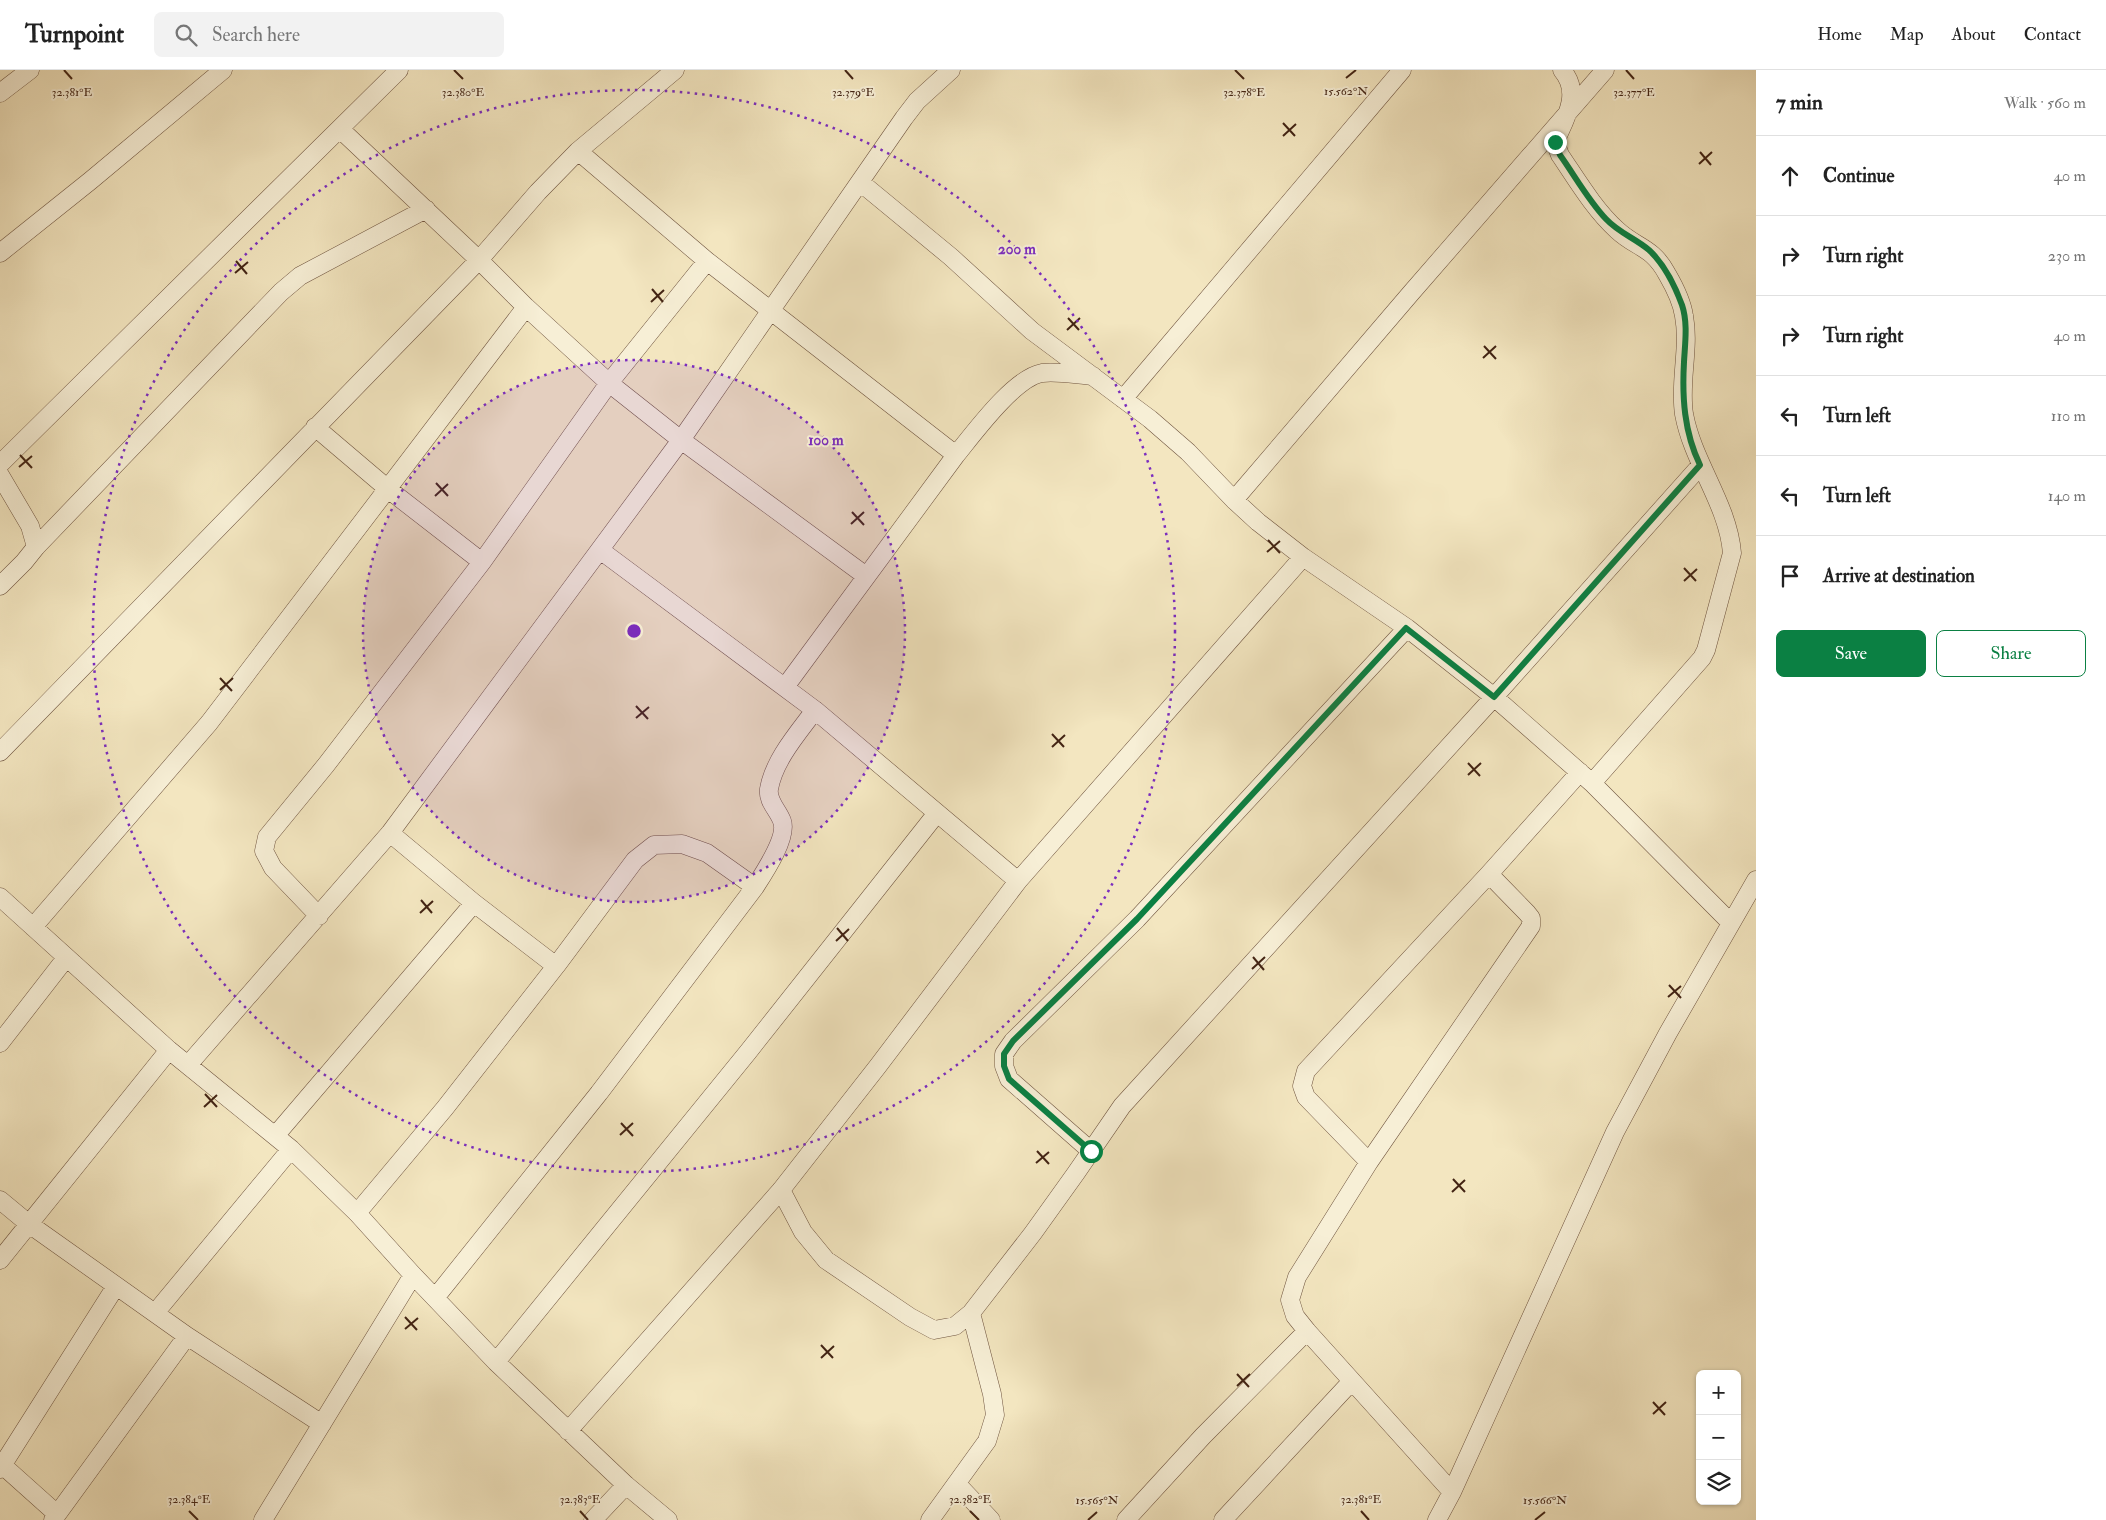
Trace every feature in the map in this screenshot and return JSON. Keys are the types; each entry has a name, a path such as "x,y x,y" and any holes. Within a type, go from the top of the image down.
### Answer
{"street":[{"path":"0,93 30,70"},
{"path":"0,253 223,70"},
{"path":"0,464 399,70"},
{"path":"0,752 479,260 538,192 578,151 675,70"},
{"path":"188,1065 390,833 681,440 917,101 951,70"},
{"path":"1123,399 1402,70"},
{"path":"1369,1162 1306,1097 1302,1086 1306,1071 1489,874 1702,658 1706,650 1732,553 1731,540 1724,519 1694,453 1684,413 1685,328 1682,305 1668,274 1659,262 1648,250 1619,232 1606,219 1560,155 1555,142 1569,112 1572,92 1571,84 1562,70"},
{"path":"1234,500 1605,70"},
{"path":"340,129 426,209 526,307 609,383 681,440 866,576"},
{"path":"578,151 707,261 956,455"},
{"path":"860,182 951,257 1032,331 1150,419 1188,452 1258,522 1303,557 1406,628 1494,697 1586,777 1731,923"},
{"path":"0,586 281,292 300,276 426,209"},
{"path":"318,916 273,868 264,851 267,837 326,765 482,562 609,383 707,261"},
{"path":"33,927 209,723 388,489 427,434 526,307"},
{"path":"785,687 956,455 994,410 1023,381 1043,373 1093,376"},
{"path":"316,427 388,489 482,562"},
{"path":"781,1190 803,1232 826,1260 910,1318 934,1330 954,1326 971,1313 1033,1233 1122,1106 1494,697 1700,465"},
{"path":"0,475 30,526 36,547"},
{"path":"600,550 785,687 1018,881"},
{"path":"568,1431 781,1190 878,1066 1018,881 1303,557"},
{"path":"1091,1151 1009,1079 1004,1066 1004,1054 1013,1041 1137,919 1406,628"},
{"path":"435,1298 599,1093 755,887 781,839 783,822 772,804 769,791 774,776 782,756 814,710"},
{"path":"496,1362 748,1052 937,813"},
{"path":"390,833 474,903 556,966"},
{"path":"357,1213 444,1108 556,966 635,860 654,845 682,844 707,854 755,887"},
{"path":"1452,1492 1307,1331 1295,1316 1290,1300 1297,1277 1369,1162 1531,926 1531,918 1527,913 1489,874"},
{"path":"1437,1520 1452,1492 1616,1132 1668,1034 1756,880"},
{"path":"0,898 169,1050 291,1149 357,1213 412,1275 496,1362 626,1486 668,1520"},
{"path":"275,1136 474,903"},
{"path":"3,1035 66,958"},
{"path":"0,1260 169,1050"},
{"path":"155,1313 291,1149"},
{"path":"0,1200 29,1224 187,1336 322,1424"},
{"path":"263,1520 412,1275"},
{"path":"116,1286 1,1465 55,1517 187,1336"},
{"path":"930,1520 987,1441 995,1415 992,1394 971,1313"},
{"path":"1126,1520 1203,1436 1307,1331"},
{"path":"1223,1520 1351,1382"},
{"path":"957,1484 991,1520"},
{"path":"593,1520 626,1486"}],"route":[{"path":"1091,1151 1009,1079 1004,1066 1004,1054 1013,1041 1137,919 1406,628 1494,697 1700,465 1694,453 1684,413 1683,370 1685,328 1682,305 1668,274 1659,262 1648,250 1619,232 1606,219 1560,155 1555,142"}]}
